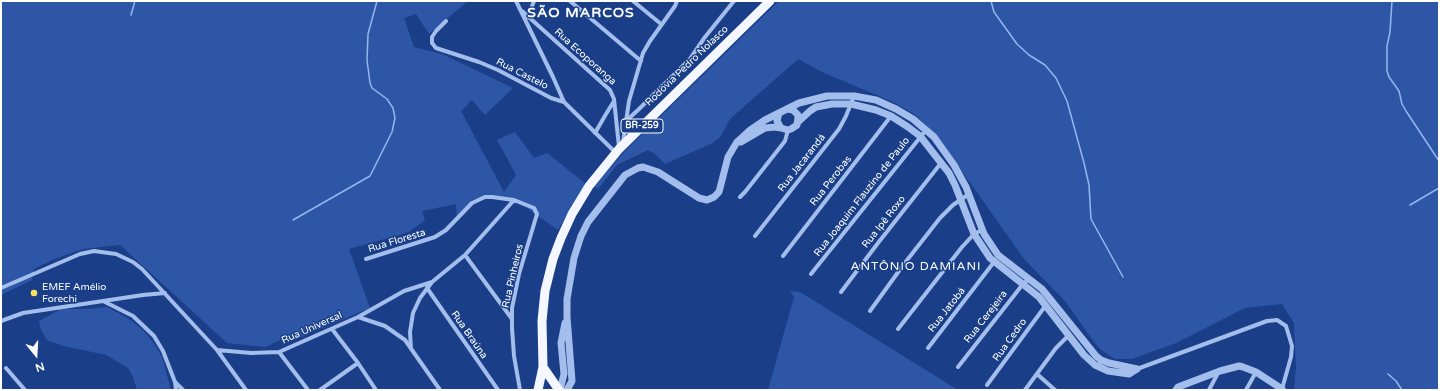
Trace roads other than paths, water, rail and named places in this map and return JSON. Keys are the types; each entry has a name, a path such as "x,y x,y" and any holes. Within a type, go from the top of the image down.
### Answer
{"highway":[{"name":"Rodovia Pedro Nolasco","path":"538,390 543,367 543,309 548,275 572,214 589,186 619,149 770,1"},
{"path":"543,367 560,390"}],"street":[{"path":"516,1 564,102"},
{"path":"528,17 534,1"},
{"path":"570,1 641,61"},
{"path":"633,1 661,24"},
{"path":"619,149 629,101 641,61 650,40 675,6 677,1"},
{"path":"626,121 690,59 709,31 734,1"},
{"name":"Rua Ecoporanga","path":"522,11 606,86 613,95 615,101 619,149"},
{"name":"Rua Castelo","path":"446,21 432,37 432,43 436,48 493,68 551,98 564,102 595,133 619,149"},
{"path":"560,390 564,374 561,343 574,258 581,236 588,222 625,175 642,167 658,172 699,198 710,199 719,192 726,163 734,147 753,127 779,112 806,101 827,96 854,96 876,100 896,109 913,120 937,141 950,158 961,177 982,230 993,250 1026,281 1084,355 1095,365 1108,371 1130,374 1137,369 1268,321 1277,320 1286,326 1292,346 1291,357 1282,390 1256,372 1239,366 1220,371 1178,387 1176,390"},
{"name":"Rua Jacarandá","path":"755,236 839,129 854,96"},
{"path":"595,133 615,101"},
{"path":"734,147 765,128 794,128 810,110 816,107 832,104 851,104 876,110 891,116 920,136 942,163 955,185 974,234 986,254 994,262 1042,289 1076,330 1089,349 1101,360 1116,365 1137,369"},
{"path":"787,109 796,112 798,115 798,122"},
{"path":"740,197 785,141 784,129 777,120 779,112"},
{"name":"Rua Perobas","path":"783,256 891,116"},
{"name":"Rua Joaquim Flauzino de Paulo","path":"811,274 926,130"},
{"name":"Rua Ipê Roxo","path":"841,292 942,163"},
{"path":"870,310 940,218 949,208 969,194"},
{"name":"Rua Floresta","path":"366,259 435,237 446,230 472,203 489,196 514,200 532,206 537,214"},
{"name":"Rua Universal","path":"217,350 251,353 279,352 358,317 404,291 432,282 465,255 514,200"},
{"name":"Rua Pinheiros","path":"520,390 514,356 512,308 519,274 537,214"},
{"path":"898,329 974,234 982,230"},
{"path":"1,288 80,254 94,251 116,254 133,262 142,269 165,293 217,350 246,390"},
{"path":"465,255 512,320"},
{"name":"Rua Jatobá","path":"928,348 994,262"},
{"name":"Rua Cerejeira","path":"958,367 1026,281"},
{"path":"411,349 410,332 413,313 416,304 432,282"},
{"name":"Rua Braúna","path":"427,288 498,390"},
{"path":"1,321 23,313 165,293"},
{"path":"103,301 133,316 154,336 163,351 175,382 176,390"},
{"name":"Rua Cedro","path":"987,385 1046,305"},
{"path":"358,317 377,323 395,332 405,340 440,390"},
{"path":"566,317 572,381 567,390"},
{"path":"332,329 376,390"},
{"path":"1025,390 1056,348 1076,330"},
{"path":"279,352 308,390"},
{"path":"320,390 358,363"},
{"path":"6,368 25,390"},
{"path":"1209,390 1220,371"},
{"path":"1246,390 1256,372"},
{"path":"1037,374 1055,390"},
{"path":"175,382 183,390"}],"waterway":[{"path":"131,15 135,1"},
{"path":"293,220 370,176 392,132 395,118 393,108 387,99 372,88 367,60 368,34 377,1"},
{"path":"991,1 994,12 1017,44 1029,55 1045,65 1056,78 1067,101 1084,163 1089,185 1091,219 1123,277"},
{"path":"1392,1 1390,32 1387,46 1387,71 1389,77 1399,91 1402,104 1406,111 1439,161"},
{"path":"1410,205 1439,188"},
{"path":"1388,374 1396,381 1402,390"}],"place":[{"name":"EMEF Amélio Forechi","path":"34,293"}],"district":[{"name":"SÃO MARCOS","path":"581,13"},
{"name":"ANTÔNIO DAMIANI","path":"916,267"}]}
